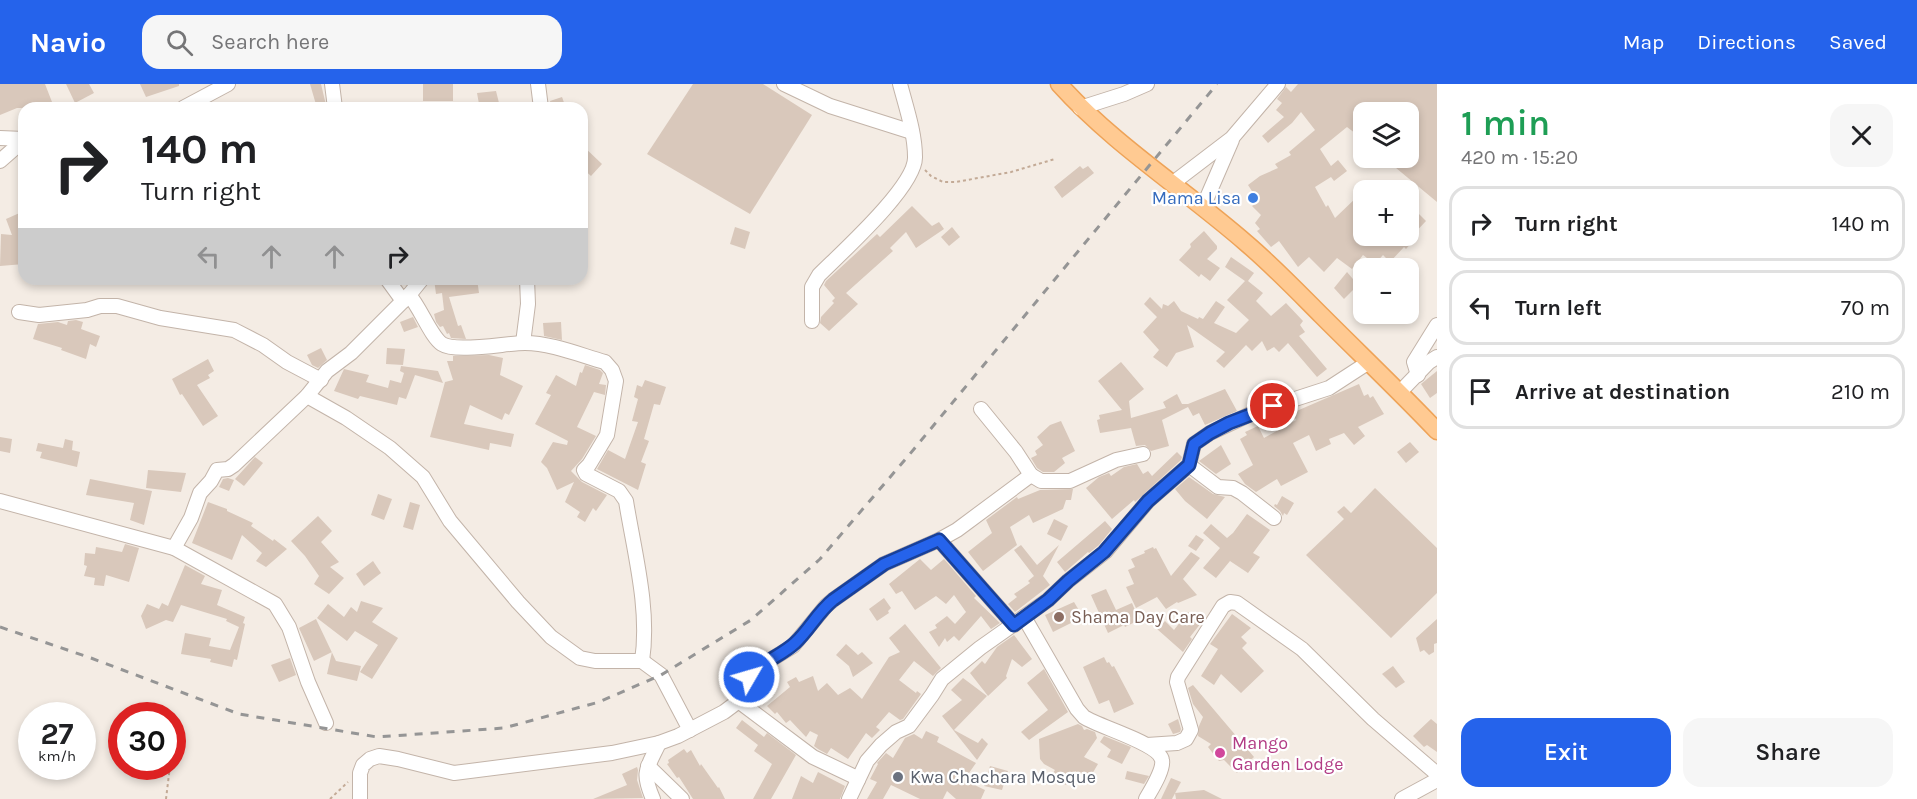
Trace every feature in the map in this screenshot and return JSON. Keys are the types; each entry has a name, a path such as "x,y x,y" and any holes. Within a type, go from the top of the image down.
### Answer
{"main road":[{"path":"1059,84 1080,108 1149,167 1173,183 1247,243 1437,431"}],"street":[{"path":"194,102 228,84"},
{"path":"332,84 334,102"},
{"path":"538,84 540,102"},
{"path":"784,84 830,106 912,132"},
{"path":"812,321 812,287 819,275 893,200 911,172 916,159 900,84"},
{"path":"1080,108 1147,84"},
{"path":"1173,183 1232,138 1278,84"},
{"path":"0,138 18,139"},
{"path":"1203,207 1232,138"},
{"path":"0,161 18,144"},
{"path":"393,285 419,307 437,339 445,345 486,346 523,343 541,345 605,362 612,370 616,381 607,435 584,471 619,491 626,501 641,582 642,661"},
{"path":"174,548 191,518 200,493 217,470 228,469 234,465 307,396 327,371 351,353 417,285"},
{"path":"523,343 528,304 527,285"},
{"path":"19,312 39,315 87,310 100,306 117,306 160,318 234,330 321,380"},
{"path":"1418,375 1414,362 1437,325"},
{"path":"1400,392 1429,362 1437,357"},
{"path":"849,799 867,761 896,732 909,726 942,679 980,648 1048,600 1104,552 1148,501 1189,465 1194,444 1210,433 1255,412 1329,388 1369,362"},
{"path":"307,396 346,418 390,448 423,477 450,521 518,602 552,637 580,658 595,661 614,659 642,661 661,675 690,730"},
{"path":"981,409 1037,480 1071,481 1116,460 1143,454"},
{"path":"1189,465 1218,487 1233,488 1242,493 1274,518"},
{"path":"360,799 360,773 363,765 369,759 379,756 454,773 612,753 659,743 690,730 724,712 737,700 754,670 793,646 833,600 884,564 957,531 1031,475"},
{"path":"0,501 174,548 275,604 289,627 308,682 326,723"},
{"path":"939,540 1019,621 1084,717 1159,752 1162,766 1146,799"},
{"path":"1147,745 1177,743 1186,739 1191,730 1177,681 1178,677 1223,606 1230,602 1237,603 1302,649 1373,719 1437,774"},
{"path":"737,700 813,757 858,780"},
{"path":"653,799 645,778 659,743"},
{"path":"648,766 682,799"},
{"path":"1402,799 1437,780"}],"path":[{"path":"916,159 931,176 943,182 956,182 1011,172 1055,159"},
{"path":"330,799 360,773"},
{"path":"166,799 168,780"}],"building":[{"path":"0,84 45,84 52,102 18,102 18,108 0,115"},
{"path":"66,84 89,84 94,93 75,102"},
{"path":"140,84 179,84 179,86 146,97"},
{"path":"310,84 321,84 325,102 315,102"},
{"path":"423,84 453,84 453,101 423,101"},
{"path":"693,84 763,84 812,115 750,214 647,154"},
{"path":"1298,84 1437,84 1437,202 1419,187 1419,180 1410,180 1396,168 1419,168 1419,102 1353,102 1353,132 1347,127 1320,149 1331,166 1338,160 1347,171 1334,181 1331,177 1315,187 1326,207 1328,205 1335,218 1353,201 1353,246 1409,246 1406,249 1404,247 1394,258 1386,258 1383,255 1380,258 1367,258 1363,255 1361,258 1353,258 1352,269 1337,258 1324,272 1309,257 1298,267 1279,241 1271,247 1257,231 1260,229 1255,223 1261,215 1252,206 1259,202 1248,185 1260,176 1278,168 1275,164 1291,155 1289,152 1315,130 1301,112 1292,123 1268,143 1262,136 1284,117 1276,110 1282,103 1277,99 1286,87 1291,92"},
{"path":"496,91 499,102 479,102 477,93"},
{"path":"562,97 564,102 550,102"},
{"path":"588,151 602,164 591,176 588,173"},
{"path":"1080,166 1083,169 1088,166 1094,173 1062,198 1054,187"},
{"path":"912,206 932,226 939,222 944,229 916,248 906,232 890,248 893,251 846,293 858,304 829,331 820,323 821,317 834,303 832,301 835,298 824,285 826,281 877,234 880,237"},
{"path":"18,214 18,264 0,266 1,234 12,235 6,219"},
{"path":"1419,214 1426,221 1419,228"},
{"path":"735,227 750,232 745,249 730,244"},
{"path":"952,227 960,237 949,246 941,237"},
{"path":"1204,231 1217,246 1217,249 1207,259 1220,268 1210,281 1201,274 1199,277 1179,260 1191,247 1190,244"},
{"path":"1231,257 1254,273 1248,281 1263,293 1256,301 1271,316 1286,303 1303,321 1300,325 1305,332 1299,336 1327,369 1317,377 1288,343 1279,352 1274,347 1267,351 1262,341 1252,351 1246,345 1224,368 1216,361 1225,352 1187,325 1194,347 1176,353 1167,367 1153,357 1159,350 1143,332 1157,317 1144,304 1150,297 1162,309 1163,304 1168,306 1174,301 1181,311 1198,319 1199,317 1203,319 1216,301 1225,307 1214,323 1236,333 1249,320 1227,300 1245,281 1225,267"},
{"path":"1347,272 1353,279 1353,290 1344,299 1334,288"},
{"path":"435,285 478,285 479,293 449,297 458,326 461,325 466,339 451,338 443,326 440,327 436,322 434,314 444,310 442,293 436,294"},
{"path":"413,317 418,327 404,332 400,322"},
{"path":"68,321 83,322 81,329 100,336 96,347 90,344 86,359 61,350 62,348 33,339 38,324 58,322 67,325"},
{"path":"561,322 562,340 544,336 543,323"},
{"path":"321,348 327,360 318,368 312,365 307,355"},
{"path":"387,348 405,349 403,365 386,364"},
{"path":"489,355 503,358 500,375 523,386 509,415 505,413 502,420 470,405 464,424 514,434 511,447 490,443 489,450 430,437 445,382 453,380 447,361 453,361 453,356"},
{"path":"208,359 214,371 208,375 210,378 197,385 218,416 203,426 182,394 180,395 172,379"},
{"path":"1121,362 1144,389 1129,401 1131,418 1166,408 1163,402 1177,394 1182,404 1188,404 1225,389 1237,411 1205,425 1199,413 1193,416 1188,407 1162,420 1169,446 1151,451 1145,445 1136,446 1131,428 1100,433 1097,420 1100,419 1099,415 1122,410 1098,381"},
{"path":"585,365 603,373 599,384 606,385 605,395 594,392 577,427 596,436 582,459 571,471 582,482 607,495 596,511 593,508 585,522 577,517 580,512 565,502 574,482 557,490 547,468 541,462 553,442 567,445 568,441 535,424 551,395 546,393 556,375 576,386 580,372 582,373"},
{"path":"401,366 438,371 443,383 415,375 406,399 399,397 397,405 360,396 358,399 334,391 344,369 369,375 366,382 388,388 390,380 401,383 404,373 400,371"},
{"path":"1437,371 1437,393 1430,398 1421,384"},
{"path":"645,380 666,387 660,405 654,404 644,439 649,441 641,462 646,464 638,490 597,469 608,450 625,459 638,422 632,421 638,399 634,397 637,385 642,387"},
{"path":"1359,384 1364,396 1368,394 1370,398 1373,396 1384,414 1358,427 1365,436 1354,445 1344,433 1329,439 1331,444 1316,451 1309,435 1293,443 1308,472 1281,486 1277,479 1256,492 1245,484 1238,474 1253,465 1240,439 1247,435 1245,432 1258,426 1264,438 1296,420 1292,413"},
{"path":"1061,421 1075,451 1062,458 1065,463 1054,472 1043,472 1037,468 1031,458 1037,455 1035,451 1043,445 1037,437 1050,425"},
{"path":"0,437 12,439 10,453 0,451"},
{"path":"65,439 73,441 72,450 80,452 77,467 40,458 42,452 36,451 38,443 63,448"},
{"path":"1410,442 1419,452 1406,463 1397,452"},
{"path":"1221,445 1231,464 1216,474 1199,461"},
{"path":"1177,452 1182,457 1181,460 1135,502 1134,500 1112,519 1086,488 1099,477 1109,473 1111,476 1124,467 1137,464 1143,474 1148,471 1152,476"},
{"path":"255,457 263,463 244,486 235,479"},
{"path":"148,470 186,473 181,492 146,488"},
{"path":"1189,477 1213,494 1225,497 1207,519 1185,501 1175,489"},
{"path":"90,479 152,491 144,525 130,520 134,503 86,495"},
{"path":"223,479 234,480 229,491 219,487"},
{"path":"1375,488 1437,548 1437,593 1391,638 1306,555 1344,519 1337,512 1344,506 1351,513"},
{"path":"1073,489 1071,500 1066,500 1063,509 1033,523 1029,515 1010,527 1017,545 983,571 968,552 992,533 986,520 1017,497 1018,499 1040,490"},
{"path":"378,494 392,499 384,520 371,515"},
{"path":"1282,496 1294,503 1287,515 1284,513 1283,516 1274,506"},
{"path":"208,502 253,523 251,526 287,549 266,567 256,561 262,553 242,535 232,560 192,543"},
{"path":"410,502 420,505 413,530 403,527"},
{"path":"1247,514 1270,530 1253,553 1260,557 1248,573 1230,561 1216,578 1203,568 1220,548 1203,533 1211,524 1227,538"},
{"path":"318,516 332,531 321,542 339,562 330,567 344,578 329,594 314,584 319,576 291,541"},
{"path":"1054,519 1068,526 1061,541 1047,534"},
{"path":"1105,521 1112,529 1099,545 1065,572 1057,562"},
{"path":"1196,535 1204,540 1196,551 1188,546"},
{"path":"125,544 139,548 129,582 106,575 104,586 94,585 95,578 84,576 87,566 84,565 85,553 95,554 96,547 122,552"},
{"path":"1021,545 1037,565 1059,545 1043,576 1050,585 1015,612 1008,604 1017,597 1014,594 1030,583 1028,581 1034,576 1014,550"},
{"path":"1153,547 1156,548 1171,576 1191,552 1200,558 1183,579 1197,595 1177,602 1166,609 1157,597 1136,608 1126,587 1134,584 1128,570 1135,567 1131,559"},
{"path":"920,559 931,570 944,559 976,596 974,598 1000,623 991,629 981,616 959,641 954,636 947,642 945,638 939,647 929,632 937,628 935,625 947,616 955,624 966,612 954,595 946,604 936,596 915,610 902,591 896,594 889,584"},
{"path":"373,561 381,573 364,586 356,574"},
{"path":"185,565 205,576 201,584 222,590 217,605 245,617 237,660 234,659 232,667 210,662 211,659 181,654 185,633 211,638 209,646 230,650 239,627 226,621 227,619 181,605 173,622 166,620 146,629 141,616 147,604 159,609 162,603 168,606"},
{"path":"1106,589 1116,610 1132,603 1139,620 1108,633 1091,595"},
{"path":"884,598 891,608 889,613 877,621 869,609"},
{"path":"361,601 383,608 372,622 398,638 372,679 360,672 378,645 355,631 347,641 317,618 328,604 344,617 351,607 357,612"},
{"path":"1074,602 1083,617 1053,632 1045,615"},
{"path":"1188,612 1201,623 1190,637 1192,639 1183,652 1157,629 1165,621 1174,630"},
{"path":"1232,614 1251,628 1241,637 1247,643 1242,648 1264,671 1241,693 1221,674 1214,685 1201,676 1218,649 1210,644"},
{"path":"316,619 332,652 314,661 299,628"},
{"path":"1437,619 1437,643 1434,644 1434,652 1429,655 1424,650 1420,652 1416,638"},
{"path":"905,624 941,668 933,676 914,661 899,680 916,693 917,691 921,694 903,719 900,720 889,712 876,727 880,730 872,738 866,733 848,759 831,748 827,754 818,749 814,746 818,735 810,731 806,737 790,720 786,723 777,712 775,714 767,706 790,687 787,682 796,677 799,682 813,676 818,691 827,683 838,695 850,688 862,699 889,657 900,652 889,638"},
{"path":"1014,635 1032,659 1022,667 1012,659 1007,678 988,696 970,673 982,661 985,664 997,647"},
{"path":"846,644 858,655 862,652 873,663 853,677 849,666 836,655"},
{"path":"332,652 336,661 361,666 357,681 327,674"},
{"path":"1104,657 1107,663 1114,666 1134,704 1114,713 1109,700 1099,704 1083,667"},
{"path":"290,658 296,675 279,682 271,665"},
{"path":"1393,666 1405,682 1396,688 1382,674"},
{"path":"1044,669 1068,712 1029,740 1021,732 1048,710 1027,683"},
{"path":"963,678 987,696 954,730 978,743 982,738 988,744 977,760 942,716 962,700 951,690"},
{"path":"1193,685 1254,757 1237,773 1224,760 1219,761 1208,747 1211,744 1198,736 1203,717 1193,704 1188,688"},
{"path":"1178,719 1180,732 1173,734 1168,724"},
{"path":"1431,719 1437,724 1437,752 1427,745 1424,747 1413,736"},
{"path":"742,720 764,737 767,733 796,755 771,799 753,799 772,764 754,751 758,745 736,728"},
{"path":"1078,724 1084,730 1095,732 1097,738 1084,757 1098,764 1089,779 1075,771 1066,785 1051,776 1055,770 1040,759 1039,739"},
{"path":"926,731 939,737 937,742 976,763 964,780 985,790 981,799 956,799 947,791 943,799 920,799 891,785 883,799 867,799 877,782 870,779 877,763 886,753 893,758 905,738 914,734 922,739"},
{"path":"1104,736 1131,747 1122,764 1107,757 1111,750 1100,742"},
{"path":"684,749 687,753 691,750 700,766 701,764 719,787 725,799 693,799 679,777 677,778 667,764 668,760"},
{"path":"990,766 1008,771 1002,790 984,786"},
{"path":"637,767 637,780 643,798 593,799 627,785 622,774"},
{"path":"1127,771 1149,776 1144,784 1125,779"},
{"path":"818,772 845,786 840,799 792,799 801,776 813,783"},
{"path":"1171,778 1181,782 1172,799 1161,799"},
{"path":"1204,790 1222,799 1176,799 1175,793"}],"railway":[{"path":"0,627 91,658 239,714 377,737 504,728 599,702 661,675 751,620 820,559 1217,84"}],"place":[{"name":"Mama Lisa","path":"1253,198"},
{"name":"Shama Day Care","path":"1059,617"},
{"name":"Mango Garden Lodge","path":"1220,753"},
{"name":"Kwa Chachara Mosque","path":"898,777"}],"route":[{"path":"749,677 754,670 793,646 833,600 884,564 939,540 1014,625 1048,600 1104,552 1148,501 1189,465 1194,444 1229,423 1273,406"}]}
